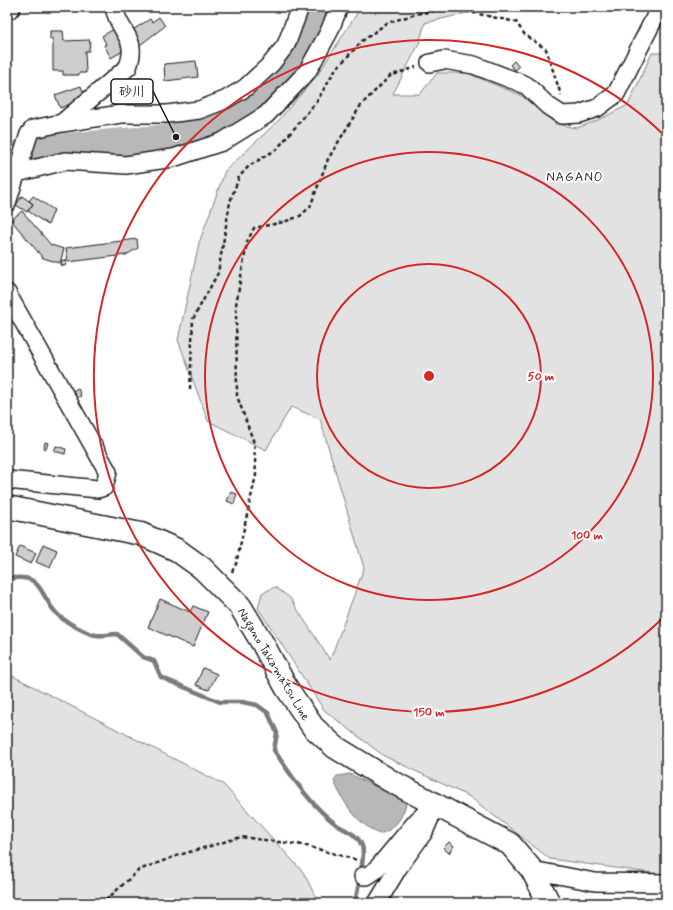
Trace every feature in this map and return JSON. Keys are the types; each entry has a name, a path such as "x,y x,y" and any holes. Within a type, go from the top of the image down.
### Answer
{"main road":[{"name":"Nagano Takamatsu Line","path":"7,507 141,534 177,550 202,568 224,588 240,606 263,644 286,687 313,727 335,747 389,780 510,844 532,870 549,903"}],"street":[{"path":"62,124 128,67 132,47 128,37 116,19 114,7"},
{"path":"7,203 29,134 33,129 121,114 167,114 199,110 225,100 245,88 271,64 286,46 300,7"},
{"path":"17,173 65,161 126,165 173,158 222,142 266,115 307,72 329,32 339,7"},
{"path":"430,63 444,60 474,65 526,85 548,106 562,115 579,114 597,108 616,94 660,7"},
{"path":"7,293 108,472 104,487 98,489 7,480"},
{"path":"359,871 367,876 376,870 416,821 436,804"},
{"path":"377,903 398,868 424,832 436,804"},
{"path":"532,870 595,882 666,883"}],"path":[{"path":"190,389 193,319 218,273 230,202 239,177 249,166 277,149 317,101 336,70 362,41 380,27 387,23 416,14 439,10 469,12 516,22 525,36 546,48 563,100 579,114"},
{"path":"224,588 236,564 256,475 254,443 237,396 236,305 248,242 254,228 284,222 300,216 310,207 328,159 353,118 361,105 390,76 430,63"},
{"path":"99,903 105,901 139,870 176,856 241,837 303,845 357,860 359,871"}],"shaded area":[{"path":"361,7 491,7 425,23 419,44 393,94 420,94 437,73 467,73 522,96 556,124 577,128 596,121 628,105 652,53 666,53 666,875 550,859 470,797 384,756 324,710 258,608 262,593 275,587 290,598 330,660 364,568 320,419 291,407 266,450 208,421 178,340 199,243 225,171 278,121 318,74"},
{"path":"7,673 223,784 303,872 319,903 7,903"},
{"path":"350,774 401,799 406,804 400,819 393,827 379,834 364,824 352,812 334,781 337,776"}],"building":[{"path":"159,17 165,26 140,45 131,31 150,19 152,22"},
{"path":"114,29 126,49 111,58 104,45 106,44 102,36"},
{"path":"50,31 63,31 64,41 90,40 89,51 85,51 86,73 79,73 79,75 63,75 63,71 53,71 53,39 50,39"},
{"path":"196,61 198,77 165,81 164,64"},
{"path":"514,61 519,67 515,70 510,65"},
{"path":"138,78 153,80 151,87 137,82"},
{"path":"81,86 84,94 77,97 78,101 60,108 55,95"},
{"path":"22,196 33,204 27,212 16,205"},
{"path":"33,196 54,210 48,225 28,211 33,204 29,201"},
{"path":"22,211 51,245 64,249 60,263 43,258 11,220"},
{"path":"137,239 138,248 126,255 68,262 66,248"},
{"path":"62,260 67,261 65,266 61,265"},
{"path":"78,388 81,396 73,400 69,393"},
{"path":"45,442 48,443 46,449 44,448"},
{"path":"56,446 66,449 65,454 54,451"},
{"path":"231,492 237,494 234,504 227,501"},
{"path":"43,544 57,550 50,568 36,562"},
{"path":"20,546 36,553 31,564 15,557"},
{"path":"160,599 190,612 193,606 208,612 193,647 148,627"},
{"path":"203,668 217,674 209,690 196,685"},
{"path":"449,842 454,846 449,853 443,848"}],"waterway":[{"path":"7,156 61,147 176,137 230,116 266,90 298,54 319,7"},
{"path":"7,579 27,578 33,581 42,591 56,613 69,623 96,635 117,634 143,657 154,661 161,677 220,702 242,702 257,705 268,713 277,733 274,750 295,781 319,809 337,825 358,838 362,846 363,857 355,903"}],"place":[{"name":"砂川","path":"176,137"}],"district":[{"name":"NAGANO","path":"575,176"}]}
